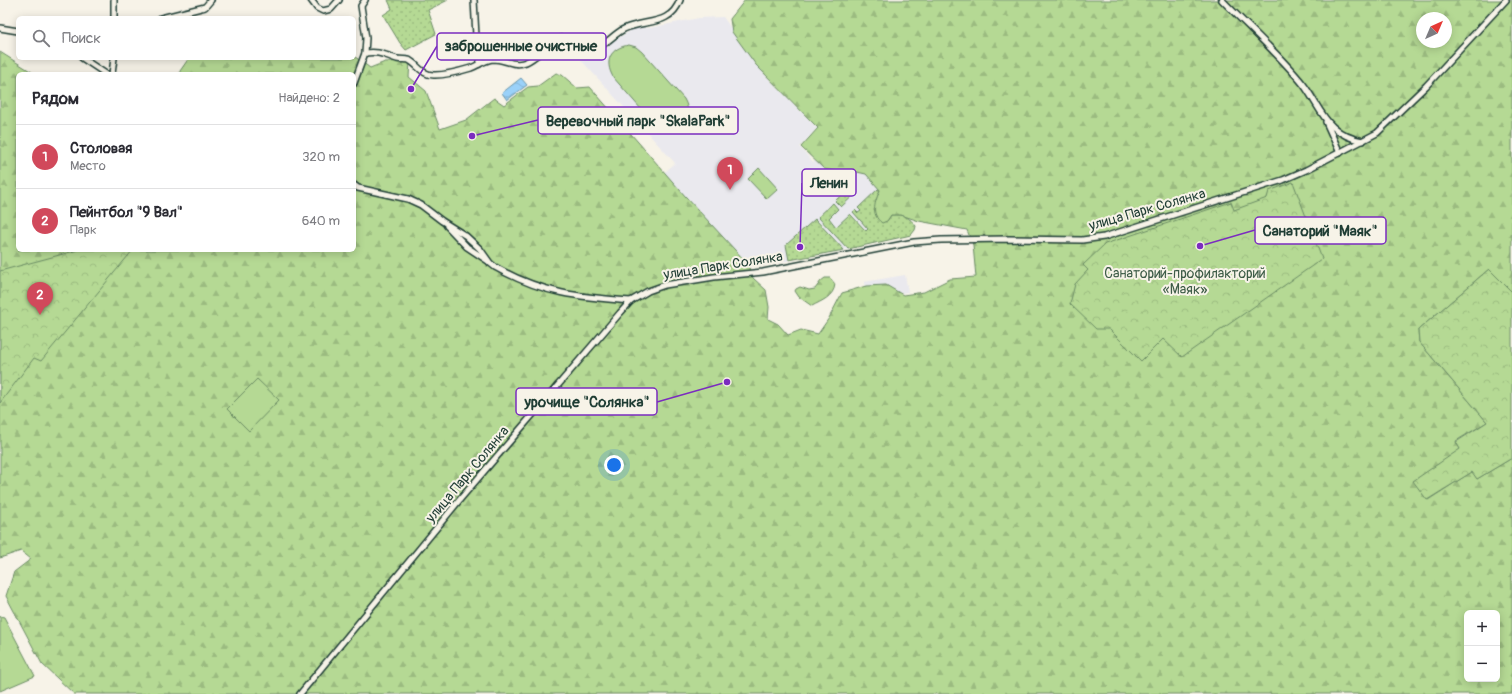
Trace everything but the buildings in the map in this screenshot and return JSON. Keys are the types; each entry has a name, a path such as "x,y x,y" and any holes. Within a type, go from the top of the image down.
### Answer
{"street":[{"path":"114,0 114,16"},
{"path":"169,16 205,7 211,0"},
{"path":"311,0 317,8 323,11 331,9 340,0"},
{"path":"356,78 365,53 366,38 361,6 365,0"},
{"path":"474,0 476,36 482,56 479,64"},
{"path":"365,53 376,52 398,59 409,60 424,73 435,76 471,68 487,60 493,59 516,64 527,62 535,58 556,40 564,38 574,41 586,50 594,50 623,29 640,23 654,22 671,14 675,10 680,0"},
{"path":"1222,0 1295,74 1313,98 1340,153"},
{"name":"улица Парк Солянка","path":"300,694 462,497 631,301 648,291 665,285 714,277 764,272 914,242 994,239 1082,240 1104,237 1283,180 1340,153 1377,133 1426,86 1506,0"},
{"path":"0,28 16,31"},
{"path":"85,60 103,72"},
{"path":"112,72 114,60"},
{"path":"1324,118 1342,134 1352,139 1363,141"},
{"path":"356,186 408,199 421,205 442,221 466,236 480,249 490,263 508,274 545,289 588,298 631,301"}],"shaded area":[{"path":"723,17 764,74 817,128 800,147 813,162 838,147 869,168 916,226 913,233 846,250 759,266 737,267 661,176 675,163 581,60 637,27 649,28 699,18"},
{"path":"905,275 908,292 879,297 866,296 864,282"}],"green space":[{"path":"388,0 448,0 428,10 436,34 406,50 383,15 392,9"},
{"path":"745,0 1512,0 1512,292 1489,269 1418,330 1419,342 1487,422 1456,441 1460,449 1428,500 1473,471 1477,479 1512,458 1512,694 74,694 42,664 6,596 14,572 31,559 21,551 0,558 0,52 32,72 16,72 16,252 356,252 356,72 180,71 188,60 356,60 356,58 370,68 385,62 410,61 409,77 426,91 440,129 466,120 494,98 504,105 528,87 538,86 556,73 562,75 577,88 590,87 686,197 747,263 753,278 766,290 769,307 768,319 778,324 788,335 801,330 818,334 829,318 842,293 866,286 886,285 903,295 924,292 950,279 976,277 973,245 967,230 919,221 901,215 891,215 887,221 882,223 876,216 875,212 875,203 880,190 866,174 857,172 848,179 834,171 824,169 801,147 818,128 756,65 732,32 730,19"},
{"path":"629,45 636,47 642,52 684,99 688,115 682,126 677,129 670,130 663,129 655,125 613,77 609,66 610,56 617,49"},
{"path":"759,168 778,189 767,199 748,179"},
{"name":"Санаторий-профилакторий «Маяк»","path":"1293,182 1322,259 1182,357 1163,339 1141,361 1109,329 1096,329 1070,304 1075,284 1088,270 1083,265 1105,244 1231,202 1234,210 1267,198 1269,191"},
{"path":"851,186 857,192 841,207 835,201"},
{"path":"878,189 880,190 876,201 887,221 891,215 903,216 908,218 916,226 915,230 911,235 848,249 818,217 833,203 838,209 829,218 836,227 850,214 866,231 868,229 853,212 855,210 858,213 861,211 858,208"},
{"path":"815,219 844,250 789,260 786,245"},
{"path":"71,252 131,252 41,361 34,358 0,403 0,271"},
{"path":"1489,269 1512,292 1512,458 1477,479 1472,472 1427,500 1413,481 1460,449 1456,442 1487,422 1419,342 1418,330"},
{"path":"825,278 830,278 835,284 834,288 830,295 812,306 799,297 795,291 800,287 809,290 815,289"},
{"path":"257,379 279,400 249,431 227,409"},
{"path":"0,616 4,617 35,676 0,691"}],"water":[{"path":"521,78 527,85 507,100 502,93"}],"place":[{"name":"заброшенные очистные","path":"411,89"},
{"name":"Веревочный парк \"SkalaPark\"","path":"472,136"},
{"name":"Столовая","path":"730,190"},
{"name":"Санаторий \"Маяк\"","path":"1200,246"},
{"name":"Ленин","path":"800,247"},
{"name":"Пейнтбол \"9 Вал\"","path":"40,315"},
{"name":"урочище \"Солянка\"","path":"727,382"}]}
